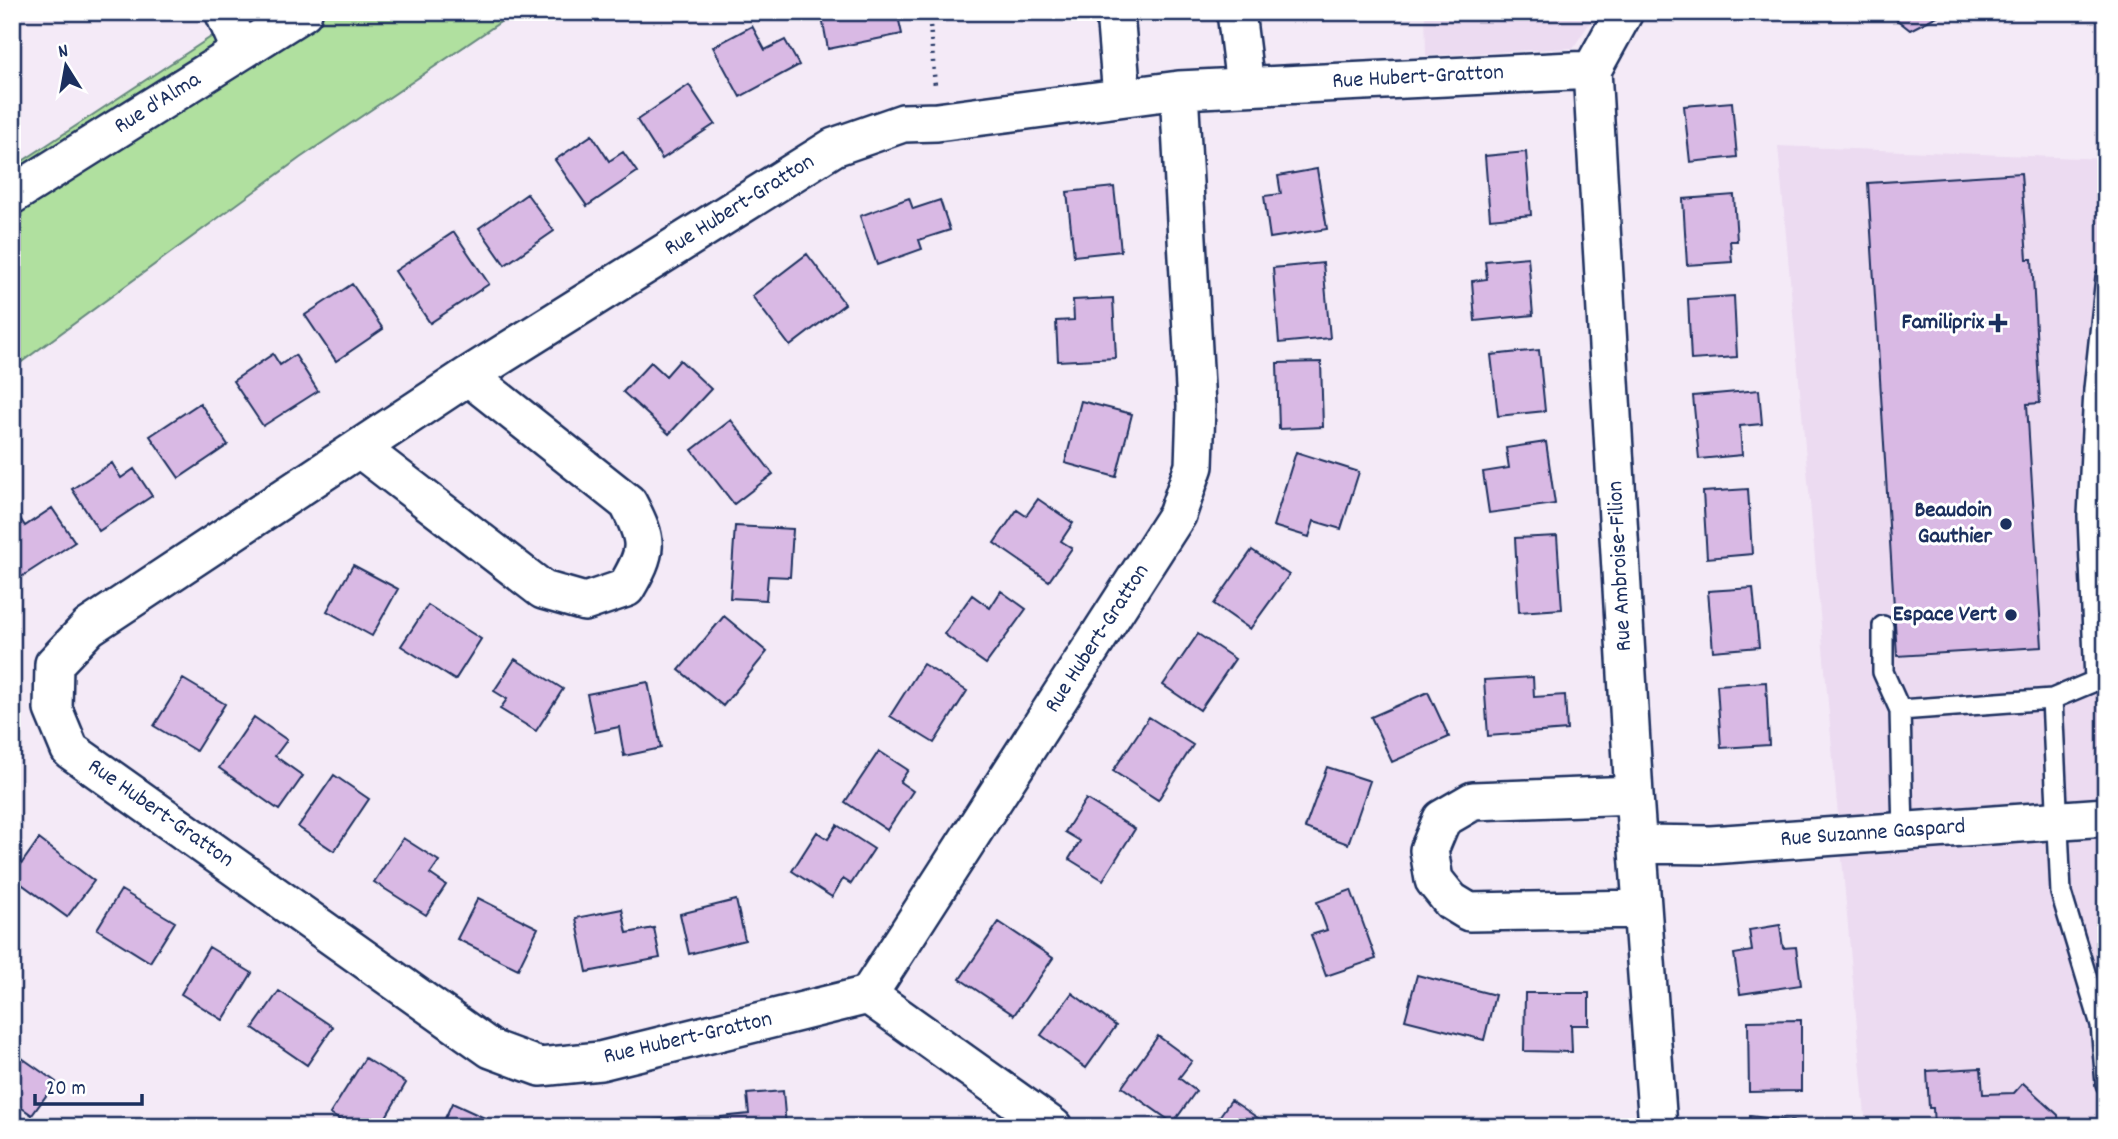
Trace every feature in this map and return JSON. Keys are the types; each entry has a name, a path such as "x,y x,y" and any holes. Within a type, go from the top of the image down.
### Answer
{"street":[{"path":"224,12 241,51"},
{"name":"Rue d'Alma","path":"12,195 303,12"},
{"path":"1115,12 1122,97"},
{"path":"1236,12 1245,86"},
{"path":"1592,70 1624,12"},
{"name":"Rue Hubert-Gratton","path":"1179,90 1196,406 1194,466 1177,515 868,995 600,1061 540,1067 491,1049 70,751 53,709 54,664 89,627 468,376 834,147 903,123 937,122 1179,90 1592,70"},
{"name":"Rue Ambroise-Filion","path":"1592,70 1634,795 1658,1127"},
{"path":"359,448 542,590 584,602 626,588 642,560 643,530 628,503 468,376"},
{"path":"1634,795 1473,801 1443,819 1429,850 1434,880 1451,901 1469,912 1642,909"},
{"name":"Rue Suzanne Gaspard","path":"1639,844 1711,845 2106,817"},
{"path":"868,995 1054,1127"}],"lane":[{"path":"1900,710 2052,699 2095,681 2088,566 2088,516 2094,389 2106,277"},
{"path":"1883,626 1883,672 1900,710 1903,832"},
{"path":"2052,699 2061,893 2101,1025 2106,1084"}],"path":[{"path":"929,12 937,122"}],"shaded area":[{"path":"1425,12 1597,12 1573,48 1426,56"},
{"path":"1778,146 2106,159 2106,1127 1866,1127"}],"green space":[{"path":"249,12 515,12 300,158 12,369 12,168"}],"building":[{"path":"821,12 897,12 902,34 828,49"},
{"path":"1317,12 1333,12 1324,20"},
{"path":"1887,12 1945,12 1910,30"},
{"path":"752,26 765,50 785,40 799,65 740,97 713,47"},
{"path":"689,85 715,124 662,159 637,120"},
{"path":"1732,102 1737,157 1690,162 1684,106"},
{"path":"592,135 609,161 623,152 637,172 587,206 555,160"},
{"path":"1526,152 1531,215 1490,219 1485,156"},
{"path":"1317,169 1327,229 1270,238 1264,196 1281,194 1278,176"},
{"path":"2021,173 2027,259 2032,259 2040,403 2027,404 2042,647 1897,656 1868,183"},
{"path":"1114,187 1121,251 1074,256 1067,192"},
{"path":"527,194 554,231 505,265 479,228"},
{"path":"1734,195 1737,241 1730,241 1732,262 1687,265 1683,199"},
{"path":"909,198 913,209 940,200 950,230 919,240 922,249 877,265 860,216"},
{"path":"454,232 489,284 430,323 395,271"},
{"path":"807,254 845,304 790,346 752,296"},
{"path":"1528,257 1533,315 1475,321 1472,281 1487,279 1485,261"},
{"path":"1323,263 1330,338 1279,343 1273,268"},
{"path":"352,284 383,329 336,361 305,315"},
{"path":"1734,296 1737,357 1691,360 1688,299"},
{"path":"1113,298 1116,358 1058,361 1056,321 1074,320 1073,300"},
{"path":"1539,350 1545,411 1498,416 1491,355"},
{"path":"273,354 280,365 295,355 318,391 263,426 233,381"},
{"path":"680,360 711,389 669,434 623,392 651,362 666,376"},
{"path":"1321,362 1323,427 1279,429 1277,363"},
{"path":"1759,390 1762,424 1740,426 1742,455 1699,459 1693,396"},
{"path":"1081,401 1132,414 1116,477 1065,463"},
{"path":"200,403 228,445 179,478 150,436"},
{"path":"731,420 773,474 734,504 692,450"},
{"path":"1546,442 1555,504 1489,513 1483,472 1509,468 1506,448"},
{"path":"1296,452 1359,472 1341,529 1314,521 1309,537 1273,526"},
{"path":"112,463 121,478 134,469 152,496 99,531 72,489"},
{"path":"1748,489 1752,554 1707,558 1703,492"},
{"path":"1038,499 1073,523 1061,541 1072,548 1049,581 994,543 1017,510 1026,516"},
{"path":"12,506 25,526 52,508 75,542 12,583"},
{"path":"735,526 793,529 790,577 768,576 766,600 730,598"},
{"path":"1557,536 1562,609 1519,612 1515,538"},
{"path":"1252,550 1289,575 1250,629 1214,604"},
{"path":"353,565 398,589 372,636 327,611"},
{"path":"1753,588 1759,647 1713,651 1708,591"},
{"path":"1001,591 1026,609 986,664 944,634 972,595 990,608"},
{"path":"428,605 481,639 455,680 401,646"},
{"path":"724,616 767,652 723,706 679,670"},
{"path":"1198,634 1235,659 1200,710 1163,685"},
{"path":"515,659 563,689 536,731 500,709 507,699 494,691"},
{"path":"923,664 967,691 934,743 890,716"},
{"path":"1533,677 1534,697 1565,695 1567,730 1488,736 1484,680"},
{"path":"183,679 225,704 196,751 154,726"},
{"path":"648,682 661,748 624,756 619,727 595,732 587,694"},
{"path":"1766,682 1769,745 1721,748 1717,685"},
{"path":"1428,692 1449,737 1392,762 1371,717"},
{"path":"254,717 287,740 275,756 303,776 279,810 219,768"},
{"path":"1149,717 1193,745 1158,800 1113,771"},
{"path":"879,751 908,770 900,782 913,791 887,830 845,802"},
{"path":"1327,767 1370,781 1348,844 1305,828"},
{"path":"334,775 369,799 334,851 298,827"},
{"path":"1086,799 1135,829 1103,880 1069,859 1080,841 1065,832"},
{"path":"837,825 874,849 851,884 843,879 832,897 792,871 817,832 828,839"},
{"path":"403,838 439,861 430,874 446,885 426,915 374,882"},
{"path":"39,839 94,881 67,917 12,877"},
{"path":"121,890 175,922 150,962 97,929"},
{"path":"1351,890 1376,959 1326,976 1311,935 1327,930 1317,902"},
{"path":"478,898 538,928 518,969 457,939"},
{"path":"736,900 745,940 689,954 680,914"},
{"path":"622,909 627,933 654,928 660,958 587,972 576,918"},
{"path":"999,922 1053,958 1014,1015 960,979"},
{"path":"1780,925 1783,948 1796,947 1801,985 1740,994 1734,954 1752,951 1749,930"},
{"path":"209,947 252,973 223,1020 181,994"},
{"path":"1417,975 1495,995 1484,1040 1405,1020"},
{"path":"279,991 333,1027 307,1065 253,1028"},
{"path":"1072,993 1116,1026 1086,1068 1041,1035"},
{"path":"1525,993 1589,993 1589,1025 1571,1025 1572,1052 1524,1051"},
{"path":"1801,1020 1801,1091 1749,1092 1748,1021"},
{"path":"1158,1036 1192,1061 1179,1078 1196,1091 1173,1123 1122,1087"},
{"path":"12,1051 56,1082 32,1115 12,1101"},
{"path":"365,1058 406,1083 380,1127 352,1127 330,1114"},
{"path":"1981,1068 1983,1094 2014,1093 2023,1083 2058,1115 2059,1127 1934,1127 1933,1108 1929,1108 1927,1071"},
{"path":"783,1091 786,1127 722,1127 721,1117 749,1114 747,1094"},
{"path":"1231,1100 1261,1120 1257,1127 1212,1127"},
{"path":"452,1103 500,1125 441,1127"},
{"path":"1750,1116 1800,1122 1800,1127 1749,1127"},
{"path":"685,1117 686,1127 621,1127 621,1123"}],"place":[{"name":"Familiprix","path":"1998,323"},
{"name":"Beaudoin Gauthier","path":"2006,524"},
{"name":"Espace Vert","path":"2011,615"}]}
